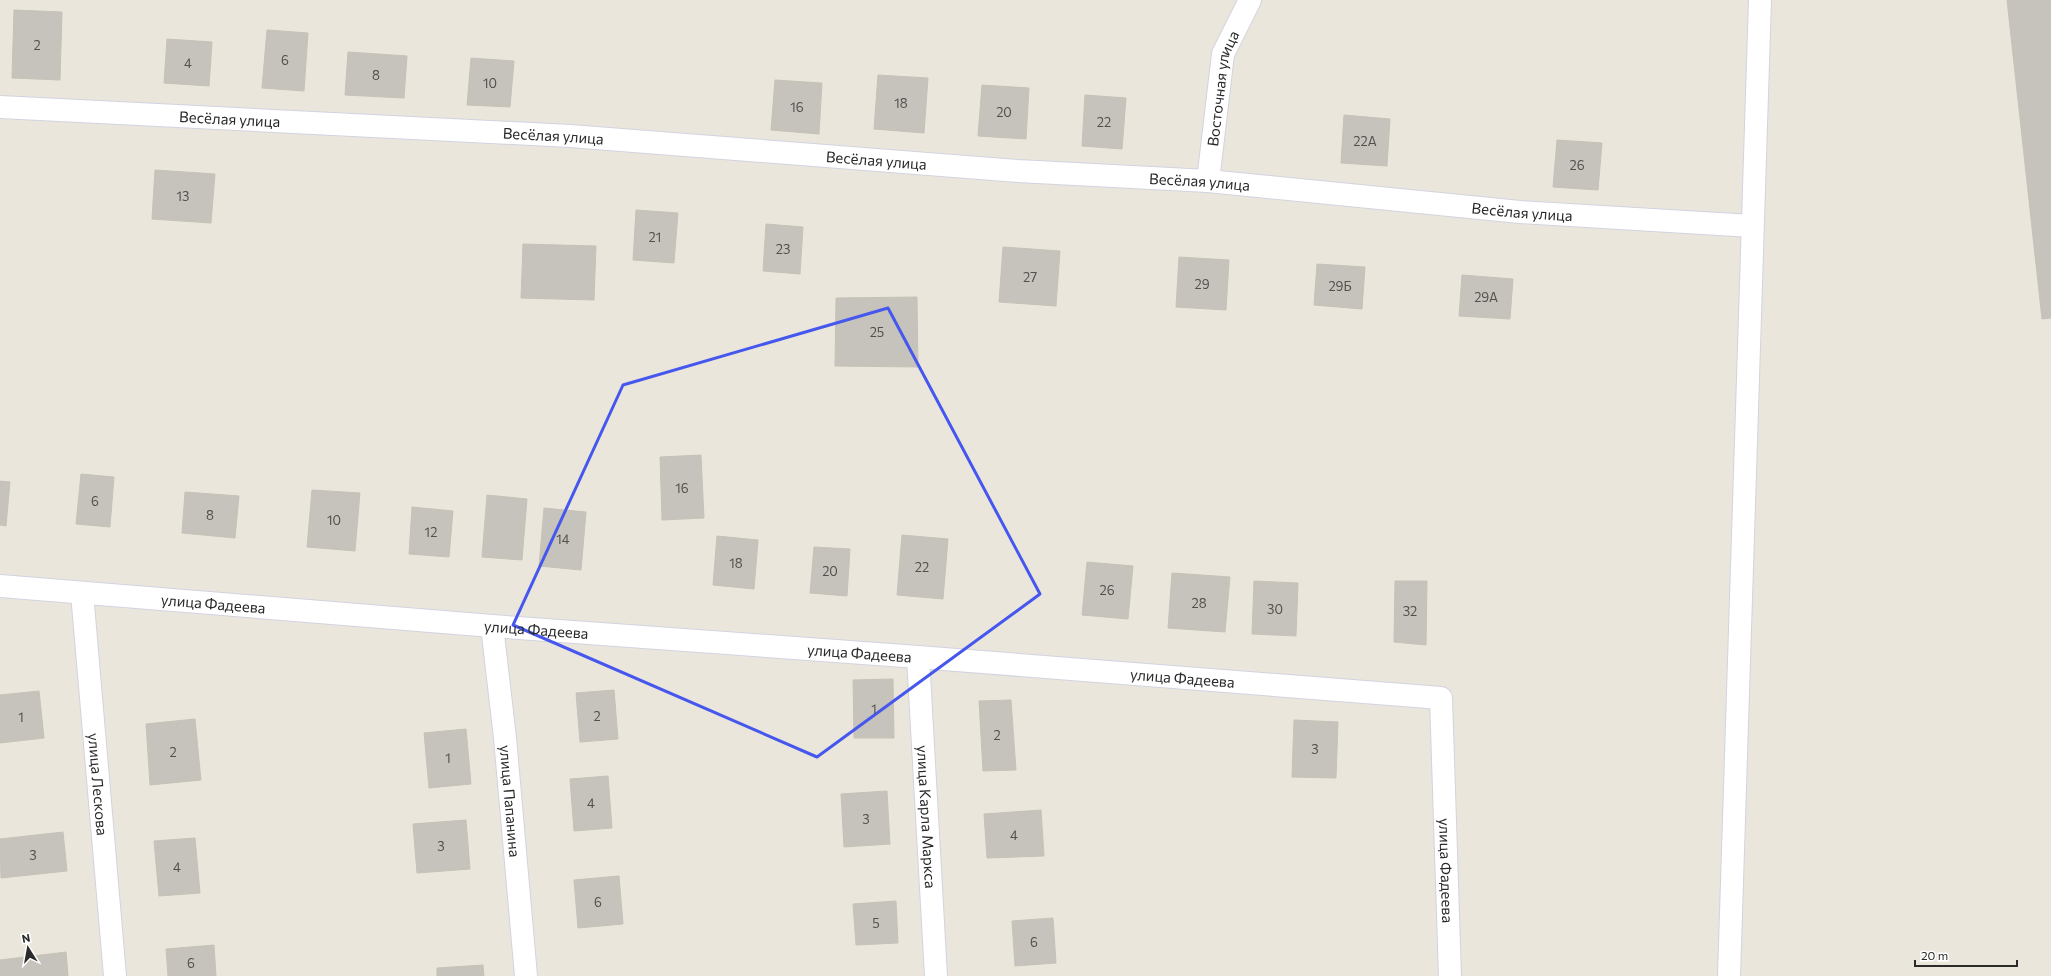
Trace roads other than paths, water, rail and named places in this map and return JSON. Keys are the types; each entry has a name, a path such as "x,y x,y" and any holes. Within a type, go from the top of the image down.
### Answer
{"street":[{"name":"Восточная улица","path":"1208,181 1223,54 1250,0"},
{"path":"1729,976 1760,0"},
{"name":"Весёлая улица","path":"0,107 570,136 1018,171 1208,181 1520,212 1752,226"},
{"name":"улица Фадеева","path":"0,586 492,626 918,656 1441,698 1450,976"},
{"name":"улица Лескова","path":"82,593 115,976"},
{"name":"улица Папанина","path":"492,626 505,738 526,976"},
{"name":"улица Карла Маркса","path":"918,656 936,976"}]}
